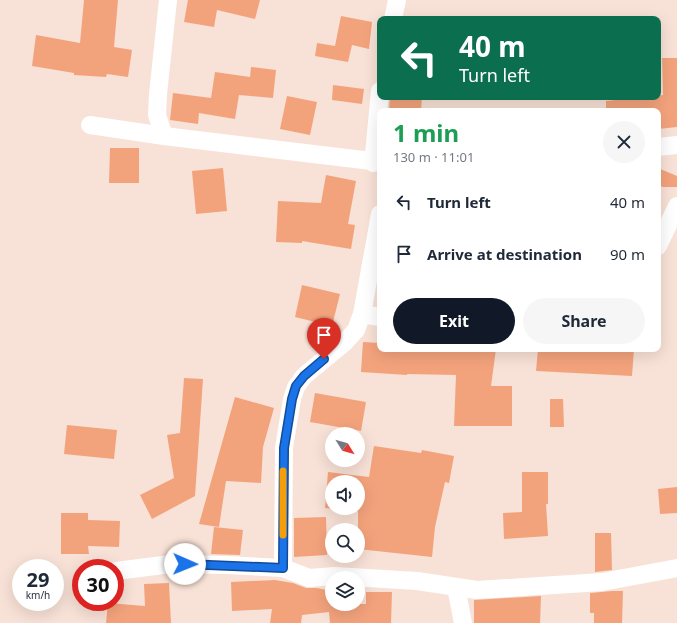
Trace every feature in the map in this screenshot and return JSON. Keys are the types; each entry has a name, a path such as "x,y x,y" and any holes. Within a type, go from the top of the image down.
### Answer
{"street":[{"path":"164,136 157,115 157,108 168,0"},
{"path":"394,16 397,0"},
{"path":"90,125 377,163"},
{"path":"661,147 677,145"},
{"path":"661,240 677,206"},
{"path":"283,568 284,448 292,399 296,386 304,376 345,342 356,330 362,314 377,231"},
{"path":"362,314 377,316"},
{"path":"124,570 171,564 283,568 309,578 335,576 417,581 477,590 602,582 677,568"},
{"path":"456,587 463,623"}],"building":[{"path":"84,0 118,0 114,47 132,50 128,77 107,74 106,77 74,75 74,73 32,66 36,35 80,43"},
{"path":"188,0 260,0 255,19 217,10 214,27 184,22"},
{"path":"341,16 372,22 369,49 352,45 348,62 315,56 317,43 335,46"},
{"path":"662,58 677,58 677,127 661,129 661,108 606,108 606,101 661,100 661,95 663,95"},
{"path":"251,67 276,70 273,98 239,95 235,119 199,113 198,124 170,120 173,93 211,98 215,72 250,77"},
{"path":"333,85 364,89 362,104 332,100"},
{"path":"287,96 317,102 310,135 280,129"},
{"path":"390,100 422,100 421,108 389,108"},
{"path":"110,148 139,148 139,183 109,183"},
{"path":"223,168 227,211 196,214 192,171"},
{"path":"661,169 677,176 677,187 661,186"},
{"path":"326,175 356,181 348,224 355,225 351,249 302,241 302,243 276,242 278,201 321,203"},
{"path":"302,285 340,294 332,326 295,317"},
{"path":"363,342 377,343 377,352 496,352 491,386 512,386 512,426 454,426 456,375 407,375 361,372"},
{"path":"538,352 634,352 632,376 536,371"},
{"path":"184,378 203,379 195,496 152,519 140,495 174,478 167,435 180,433"},
{"path":"315,393 366,402 362,427 338,427 310,422"},
{"path":"235,397 274,408 263,447 261,483 226,481 219,527 199,524"},
{"path":"550,399 563,399 564,427 550,427"},
{"path":"67,425 117,430 114,459 64,454"},
{"path":"374,446 421,453 422,450 454,456 449,483 445,482 435,527 432,557 365,550 365,523 358,523 358,515 365,515 365,477 369,477"},
{"path":"328,472 353,475 328,475"},
{"path":"522,472 548,472 548,504 546,504 548,536 504,539 503,513 522,512"},
{"path":"677,487 677,513 660,514 658,489"},
{"path":"61,513 88,513 88,520 120,521 119,547 88,546 89,554 61,554"},
{"path":"326,517 325,555 294,557 294,518"},
{"path":"214,527 243,530 240,555 211,554"},
{"path":"595,533 611,533 612,570 595,572"},
{"path":"275,580 293,583 306,588 325,590 325,611 365,611 366,592 392,592 391,623 330,623 329,612 302,615 301,623 270,623 272,609 232,611 231,582"},
{"path":"169,583 171,623 106,623 107,611 124,611 124,604 145,606 144,584"},
{"path":"623,591 622,623 594,623 594,613 590,613 590,593"},
{"path":"541,596 540,623 474,623 474,600"}],"slow traffic":[{"path":"283,471 283,535"}],"route":[{"path":"185,564 283,568 284,448 292,399 296,386 304,376 324,359"}]}
